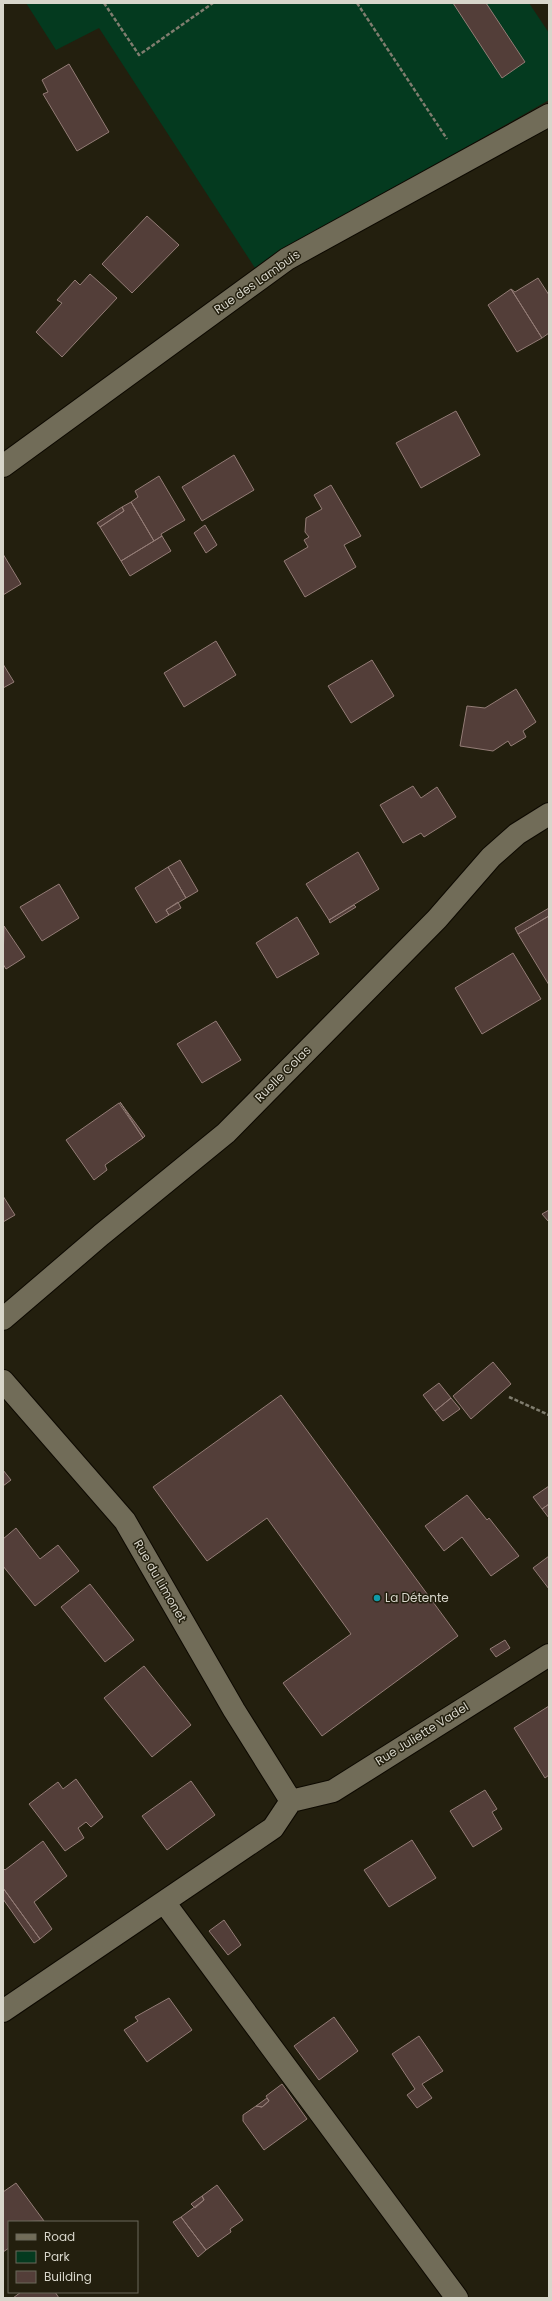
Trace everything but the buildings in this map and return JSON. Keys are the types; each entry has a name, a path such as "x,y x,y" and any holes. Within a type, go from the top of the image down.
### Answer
{"street":[{"name":"Rue des Lambuis","path":"3,466 287,259 549,115"},
{"name":"Ruelle Colas","path":"3,1319 101,1234 226,1133 437,919 491,857 517,834 549,814"},
{"name":"Rue du Limonet","path":"3,1380 125,1521 234,1710 291,1801"},
{"name":"Rue Juliette Vadel","path":"291,1801 333,1791 549,1656"},
{"path":"3,2011 273,1828 291,1801"},
{"path":"164,1902 457,2298"}],"path":[{"path":"104,3 139,55 213,3"},
{"path":"357,3 464,162"},
{"path":"509,1397 549,1415"}],"green space":[{"path":"26,3 529,3 549,33 549,100 255,268 99,28 56,50"}],"place":[{"name":"La Détente","path":"377,1598"}]}
